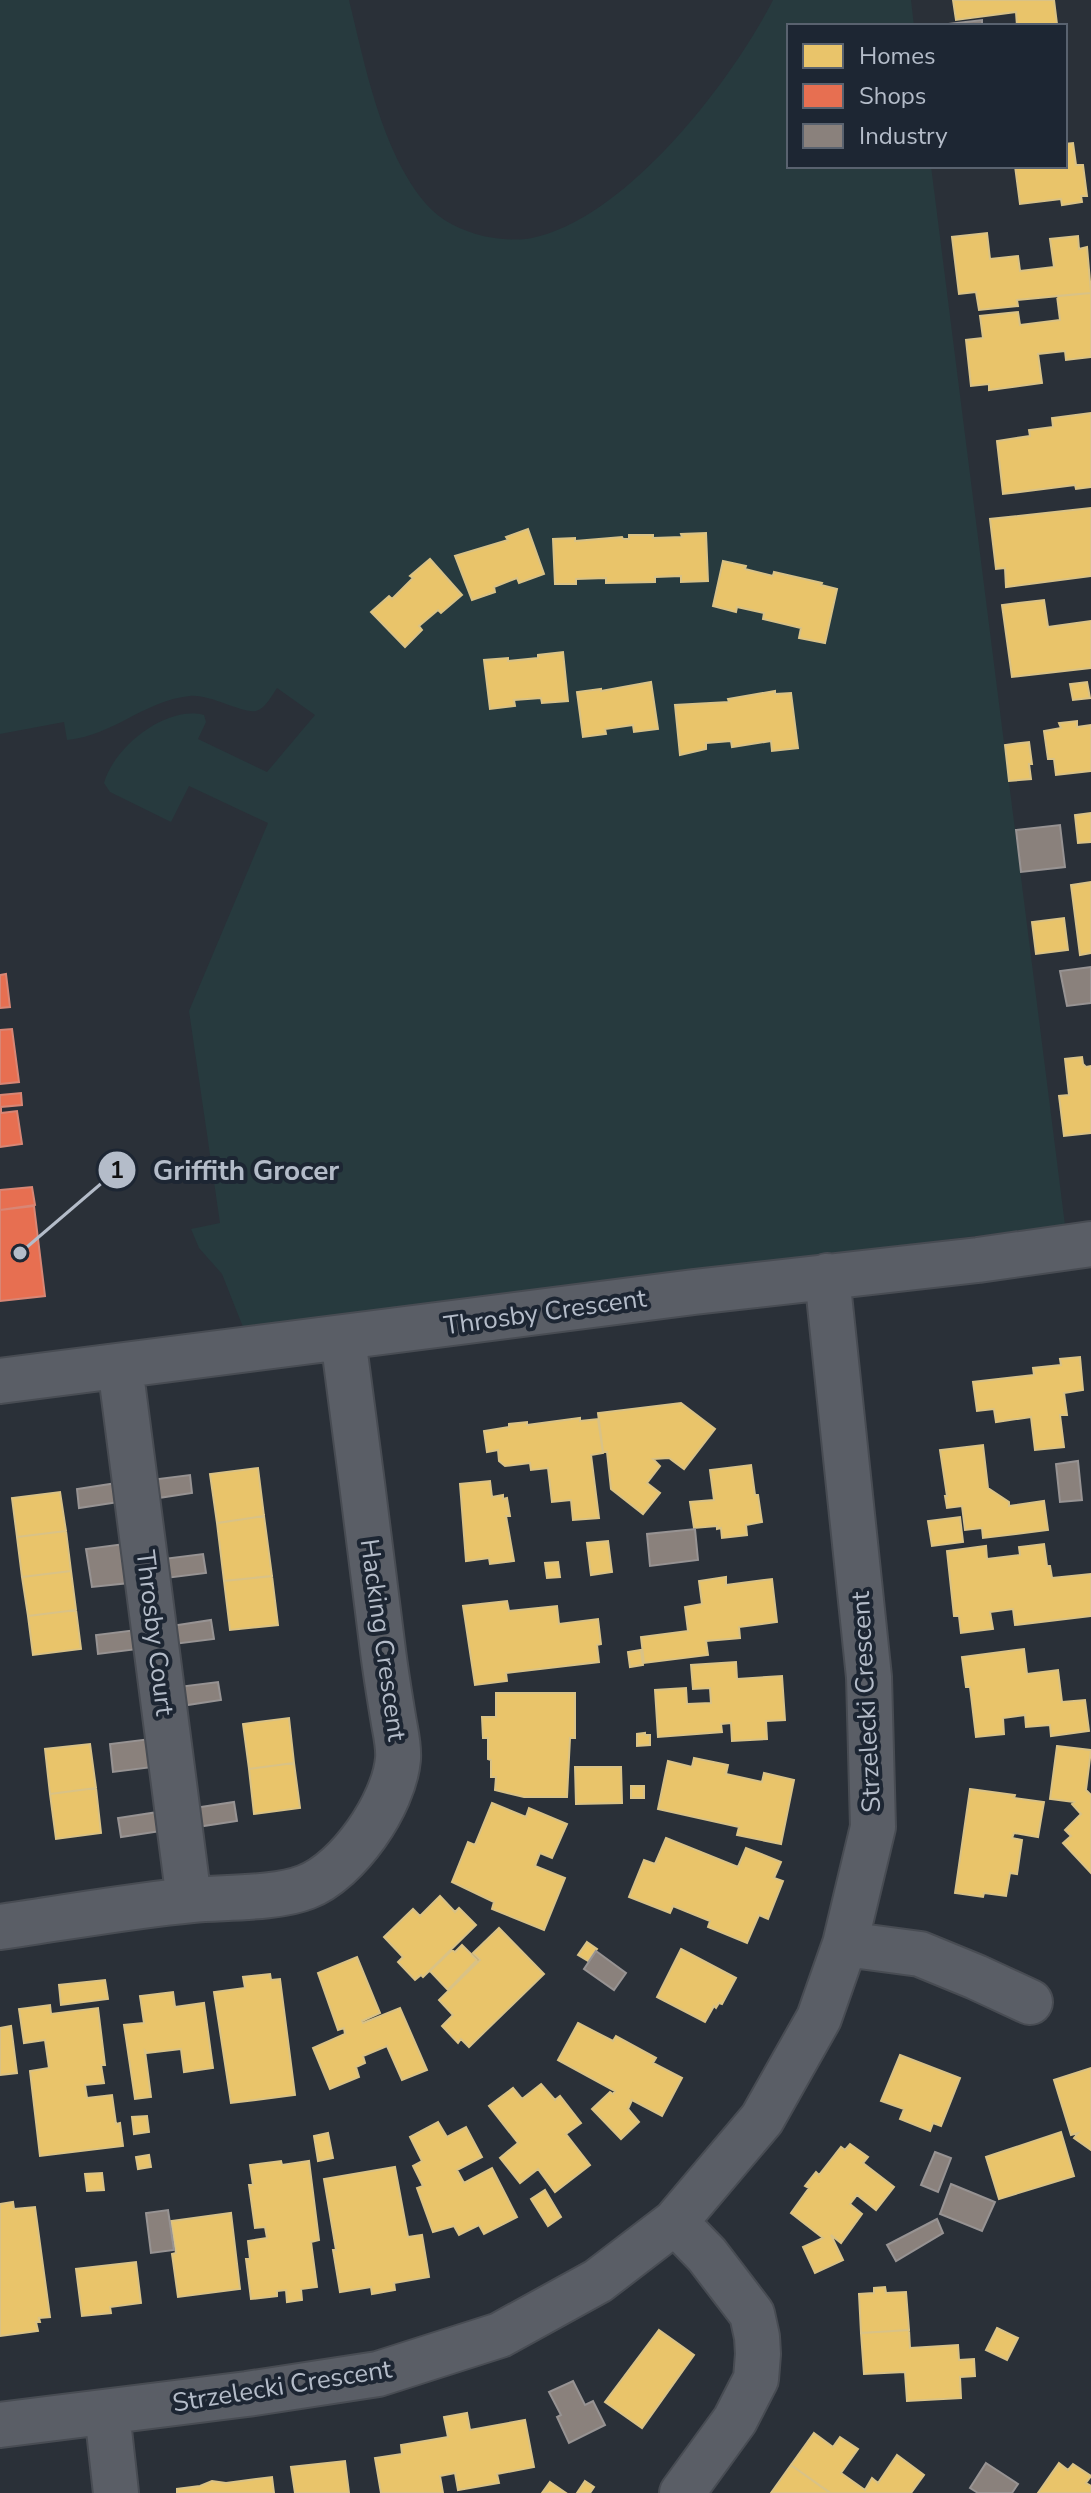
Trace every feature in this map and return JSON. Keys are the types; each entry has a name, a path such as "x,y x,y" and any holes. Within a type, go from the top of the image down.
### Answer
{"street":[{"name":"Throsby Crescent","path":"0,1381 1091,1244"},
{"name":"Strzelecki Crescent","path":"0,2425 378,2374 500,2335 598,2281 675,2222 762,2119 819,2018 845,1944 873,1827 869,1677 827,1276"},
{"name":"Hacking Crescent","path":"0,1927 189,1900 304,1888 332,1873 356,1849 378,1815 398,1759 343,1338"},
{"name":"Throsby Court","path":"120,1366 189,1900"},
{"path":"845,1944 920,1954 1030,2002"},
{"path":"675,2222 707,2255 752,2314 758,2354 756,2379 735,2420 682,2493"},
{"path":"107,2412 116,2493"}],"green space":[{"path":"0,0 349,0 386,133 410,183 432,210 452,224 483,236 514,239 532,238 568,226 604,204 639,176 704,106 755,33 773,0 911,0 914,24 787,24 787,168 931,168 1065,1225 243,1327 222,1274 199,1248 191,1229 220,1223 189,1011 268,823 189,786 171,822 110,792 104,783 118,756 130,743 158,723 174,716 204,715 206,722 198,739 267,772 315,715 277,688 266,704 256,711 190,696 158,704 84,737 67,740 64,722 0,734"}],"building: Homes":[{"path":"953,0 1054,0 1057,24 1017,24 1016,12 956,20"},
{"path":"1073,143 1076,165 1083,165 1087,196 1081,196 1082,202 1062,205 1061,199 1020,204 1015,168 1067,168 1067,144"},
{"path":"987,233 990,259 1018,256 1020,271 1054,267 1050,239 1078,236 1079,249 1087,247 1091,293 1017,300 1018,306 979,310 976,292 959,294 952,237"},
{"path":"1091,293 1091,357 1066,360 1065,351 1038,354 1042,383 989,390 989,384 971,386 966,340 983,338 980,316 1018,312 1020,325 1060,320 1057,296"},
{"path":"1091,413 1091,487 1076,489 1075,485 1003,494 997,441 1030,436 1029,430 1053,427 1052,418"},
{"path":"1091,508 1091,576 1006,587 1005,568 996,569 990,519"},
{"path":"528,529 544,574 519,583 517,578 494,587 495,592 472,600 455,556 508,540 506,537"},
{"path":"706,533 708,581 681,582 681,576 655,577 655,582 606,583 606,578 576,579 576,584 555,584 553,539 629,539 629,535 682,537 681,534"},
{"path":"430,559 462,595 419,626 422,630 405,647 371,612 389,596 392,599 413,578 410,576"},
{"path":"723,561 773,576 774,572 837,589 825,643 799,638 801,628 763,619 764,613 737,607 736,612 713,606"},
{"path":"1044,600 1048,627 1091,621 1091,668 1012,677 1002,605"},
{"path":"563,652 568,701 542,703 541,698 514,700 515,706 490,709 484,660 538,658 538,655"},
{"path":"651,682 658,729 634,732 633,725 605,729 606,734 583,737 577,692"},
{"path":"1087,682 1090,698 1073,700 1070,684"},
{"path":"775,691 775,694 791,693 798,748 772,751 771,741 732,747 731,741 706,743 706,749 680,755 675,705 729,702 728,699"},
{"path":"1077,721 1077,727 1091,725 1091,771 1056,775 1054,759 1048,759 1044,731 1061,728 1059,723"},
{"path":"1029,742 1031,779 1009,781 1005,745"},
{"path":"1091,813 1091,842 1078,843 1075,815"},
{"path":"1091,882 1091,953 1080,955 1071,885"},
{"path":"1064,918 1068,950 1036,954 1032,922"},
{"path":"1082,1057 1086,1067 1091,1066 1091,1133 1064,1136 1059,1096 1069,1095 1065,1059"},
{"path":"1080,1357 1083,1390 1064,1393 1067,1415 1060,1415 1064,1447 1035,1450 1031,1417 996,1422 994,1409 977,1411 973,1382 1034,1375 1033,1368 1061,1365 1060,1359"},
{"path":"681,1403 715,1429 684,1469 669,1458 653,1459 660,1466 647,1483 660,1493 643,1514 611,1489 598,1413"},
{"path":"580,1418 580,1421 598,1419 603,1453 591,1455 599,1518 573,1520 571,1500 552,1502 548,1468 531,1470 530,1463 505,1466 499,1461 498,1450 487,1452 484,1431 509,1427 509,1424 527,1422 527,1425"},
{"path":"983,1445 988,1488 1009,1502 1009,1506 1044,1501 1048,1530 983,1538 982,1528 965,1530 962,1506 947,1508 940,1450"},
{"path":"751,1465 762,1522 746,1525 747,1535 722,1538 721,1528 717,1529 717,1526 694,1528 690,1502 714,1500 710,1470"},
{"path":"258,1468 264,1516 217,1523 210,1474"},
{"path":"490,1481 492,1497 503,1495 503,1499 507,1498 510,1516 506,1516 514,1561 490,1564 489,1558 466,1561 460,1484"},
{"path":"60,1492 66,1531 17,1537 12,1498"},
{"path":"264,1516 272,1576 224,1581 217,1523"},
{"path":"960,1517 963,1542 932,1546 928,1521"},
{"path":"66,1531 71,1571 22,1577 17,1537"},
{"path":"608,1541 612,1572 591,1575 587,1543"},
{"path":"1044,1544 1052,1578 1091,1574 1091,1616 1015,1625 1013,1609 990,1612 993,1629 961,1633 959,1616 954,1616 947,1551 986,1546 987,1559 1020,1555 1019,1547"},
{"path":"558,1562 560,1577 547,1578 545,1563"},
{"path":"71,1571 76,1610 28,1616 22,1577"},
{"path":"272,1576 278,1625 230,1630 224,1581"},
{"path":"726,1577 726,1585 772,1579 777,1622 739,1627 740,1638 706,1641 708,1655 644,1663 641,1637 688,1631 685,1607 702,1604 699,1581"},
{"path":"507,1601 509,1611 557,1606 559,1624 598,1619 601,1644 597,1645 599,1662 506,1673 507,1681 475,1685 463,1606"},
{"path":"76,1610 81,1649 33,1655 28,1616"},
{"path":"1024,1649 1027,1674 1058,1670 1062,1702 1085,1700 1089,1731 1051,1736 1050,1725 1026,1727 1025,1715 1003,1718 1004,1734 976,1737 970,1687 966,1687 962,1657"},
{"path":"641,1650 643,1665 630,1667 628,1652"},
{"path":"736,1662 737,1679 782,1676 785,1720 766,1721 767,1739 732,1741 731,1723 721,1724 722,1732 658,1737 655,1690 686,1688 687,1704 711,1703 710,1688 693,1689 691,1665"},
{"path":"496,1693 575,1693 575,1738 570,1738 567,1797 524,1797 495,1790 496,1777 491,1777 488,1738 483,1738 482,1717 496,1717"},
{"path":"289,1718 294,1763 249,1769 243,1724"},
{"path":"637,1734 650,1735 650,1745 637,1746"},
{"path":"90,1744 96,1788 50,1794 45,1749"},
{"path":"1057,1746 1091,1750 1086,1790 1091,1795 1091,1873 1063,1843 1071,1836 1065,1830 1081,1814 1072,1804 1074,1802 1050,1799"},
{"path":"694,1758 728,1765 726,1774 762,1782 764,1773 794,1780 781,1844 737,1835 739,1827 658,1809 668,1761 692,1767"},
{"path":"294,1763 300,1808 254,1814 249,1769"},
{"path":"575,1767 621,1767 622,1803 576,1804"},
{"path":"631,1786 644,1786 644,1798 631,1798"},
{"path":"96,1788 101,1833 56,1839 50,1794"},
{"path":"970,1789 1044,1802 1038,1837 1014,1833 1012,1838 1022,1840 1017,1874 1010,1873 1006,1896 955,1893"},
{"path":"492,1803 526,1817 529,1808 567,1824 552,1858 540,1853 535,1866 565,1878 544,1930 492,1909 494,1902 452,1882 468,1842 475,1845"},
{"path":"666,1838 738,1867 746,1848 781,1862 774,1878 783,1881 768,1919 759,1915 747,1943 708,1927 710,1921 673,1906 670,1913 629,1897 644,1860 655,1864"},
{"path":"440,1896 455,1912 459,1908 476,1925 423,1977 421,1975 415,1980 398,1962 403,1957 384,1937 413,1909 420,1916"},
{"path":"499,1928 544,1974 469,2047 461,2039 458,2043 442,2026 453,2015 439,2000 480,1960 473,1953"},
{"path":"587,1942 597,1949 588,1961 578,1955"},
{"path":"462,1945 477,1960 448,1990 430,1971 452,1950 455,1952"},
{"path":"681,1949 736,1978 722,2004 719,2003 716,2008 714,2006 705,2022 657,1997"},
{"path":"357,1957 380,2013 363,2023 400,2008 427,2070 402,2080 387,2046 363,2056 365,2063 356,2067 359,2077 330,2089 313,2048 345,2034 344,2028 338,2030 318,1973"},
{"path":"270,1974 271,1980 280,1979 295,2095 231,2103 214,1992 245,1988 243,1977"},
{"path":"105,1980 108,1999 61,2005 59,1985"},
{"path":"173,1992 175,2007 204,2003 213,2068 184,2072 181,2049 145,2051 151,2097 135,2099 124,2025 144,2023 140,1996"},
{"path":"50,2005 51,2014 98,2008 105,2065 101,2065 104,2083 85,2085 87,2098 112,2095 123,2146 40,2156 30,2071 49,2068 45,2040 24,2043 19,2009"},
{"path":"578,2023 613,2041 616,2036 656,2058 653,2063 682,2078 662,2116 632,2100 628,2109 639,2122 621,2139 592,2109 615,2091 558,2060"},
{"path":"11,2026 17,2073 0,2075 0,2028"},
{"path":"900,2055 960,2078 941,2126 933,2123 930,2131 900,2119 904,2109 881,2101"},
{"path":"1091,2068 1091,2150 1074,2138 1078,2133 1071,2135 1054,2080"},
{"path":"541,2084 555,2100 560,2096 581,2123 566,2134 590,2165 555,2192 538,2169 520,2183 500,2158 518,2143 489,2106 513,2088 522,2099"},
{"path":"147,2116 149,2132 134,2134 132,2117"},
{"path":"438,2122 447,2137 466,2127 482,2157 457,2170 464,2183 492,2168 517,2217 484,2234 479,2225 459,2235 454,2226 433,2232 417,2188 423,2186 413,2166 422,2161 410,2137"},
{"path":"1061,2132 1074,2176 999,2199 986,2157"},
{"path":"328,2133 333,2158 318,2161 314,2136"},
{"path":"850,2144 868,2157 863,2163 894,2187 876,2210 857,2195 850,2204 862,2214 841,2243 831,2235 843,2260 815,2273 803,2247 823,2238 791,2213 816,2172 819,2175 841,2147 845,2150"},
{"path":"149,2155 151,2167 138,2169 136,2157"},
{"path":"281,2161 282,2165 309,2161 319,2240 311,2242 317,2287 301,2289 302,2300 287,2302 286,2290 277,2291 277,2296 251,2299 246,2259 250,2259 248,2241 267,2238 265,2227 255,2228 249,2185 253,2185 250,2165"},
{"path":"395,2167 408,2237 422,2235 429,2277 394,2283 395,2290 372,2294 371,2287 340,2292 324,2179"},
{"path":"102,2173 104,2190 87,2191 85,2174"},
{"path":"545,2190 561,2217 548,2226 531,2199"},
{"path":"13,2202 14,2209 35,2207 50,2317 39,2318 40,2322 36,2322 38,2331 0,2336 0,2204"},
{"path":"231,2213 240,2289 178,2297 171,2221"},
{"path":"136,2262 141,2303 110,2307 111,2313 82,2316 76,2269"},
{"path":"885,2287 886,2293 906,2292 909,2330 861,2333 859,2294 874,2293 874,2288"},
{"path":"997,2328 1018,2338 1007,2360 986,2350"},
{"path":"659,2330 694,2355 642,2428 605,2402"},
{"path":"909,2330 910,2348 958,2345 959,2360 974,2359 975,2376 960,2377 961,2398 907,2401 905,2372 864,2374 861,2333"},
{"path":"467,2413 470,2430 525,2420 534,2467 497,2474 499,2483 458,2490 455,2473 440,2476 443,2493 381,2493 375,2458 402,2454 401,2445 448,2437 444,2417"},
{"path":"814,2433 833,2447 840,2437 858,2449 841,2473 865,2490 872,2478 878,2483 897,2455 924,2475 911,2493 830,2493 791,2465"},
{"path":"345,2461 349,2493 295,2493 291,2467"},
{"path":"1059,2463 1068,2470 1073,2464 1091,2476 1086,2483 1091,2486 1091,2493 1038,2493"},
{"path":"791,2465 829,2492 771,2493"},
{"path":"272,2477 274,2493 177,2493 177,2489 212,2481 226,2483"},
{"path":"585,2481 594,2487 590,2493 577,2493"},
{"path":"550,2482 566,2493 542,2493"}],"building: Shops":[{"path":"6,974 10,1007 0,1008 0,975"},
{"path":"12,1029 19,1082 0,1084 0,1030"},
{"path":"21,1093 22,1105 1,1107 1,1113 17,1111 22,1144 0,1147 0,1095"},
{"path":"32,1187 35,1205 0,1210 0,1190"},
{"path":"34,1206 45,1296 0,1301 0,1210"}],"building: Industry":[{"path":"982,20 982,24 948,24"},
{"path":"1060,825 1065,867 1021,872 1016,830"},
{"path":"1091,967 1091,1003 1067,1006 1060,971"},
{"path":"1078,1461 1082,1500 1060,1502 1056,1464"},
{"path":"190,1475 192,1493 152,1499 150,1480"},
{"path":"117,1483 119,1502 79,1508 77,1489"},
{"path":"695,1529 698,1560 650,1566 647,1534"},
{"path":"124,1544 129,1583 92,1587 86,1549"},
{"path":"203,1554 206,1573 166,1578 163,1559"},
{"path":"211,1620 214,1639 174,1644 171,1626"},
{"path":"136,1630 138,1649 98,1654 96,1635"},
{"path":"218,1682 221,1700 181,1706 178,1687"},
{"path":"150,1739 153,1767 113,1772 110,1744"},
{"path":"234,1802 237,1821 197,1827 194,1808"},
{"path":"158,1812 161,1831 121,1837 118,1818"},
{"path":"596,1951 626,1973 614,1990 584,1969"},
{"path":"935,2152 951,2158 938,2192 921,2185"},
{"path":"951,2184 995,2202 982,2231 940,2214"},
{"path":"168,2210 174,2250 151,2253 146,2213"},
{"path":"937,2219 943,2233 896,2261 887,2245"},
{"path":"573,2381 585,2405 593,2401 605,2425 569,2443 557,2417 561,2415 549,2392"},
{"path":"986,2463 1018,2484 1012,2493 978,2493 970,2488"}],"place":[{"name":"Griffith Grocer","path":"20,1253"}]}
